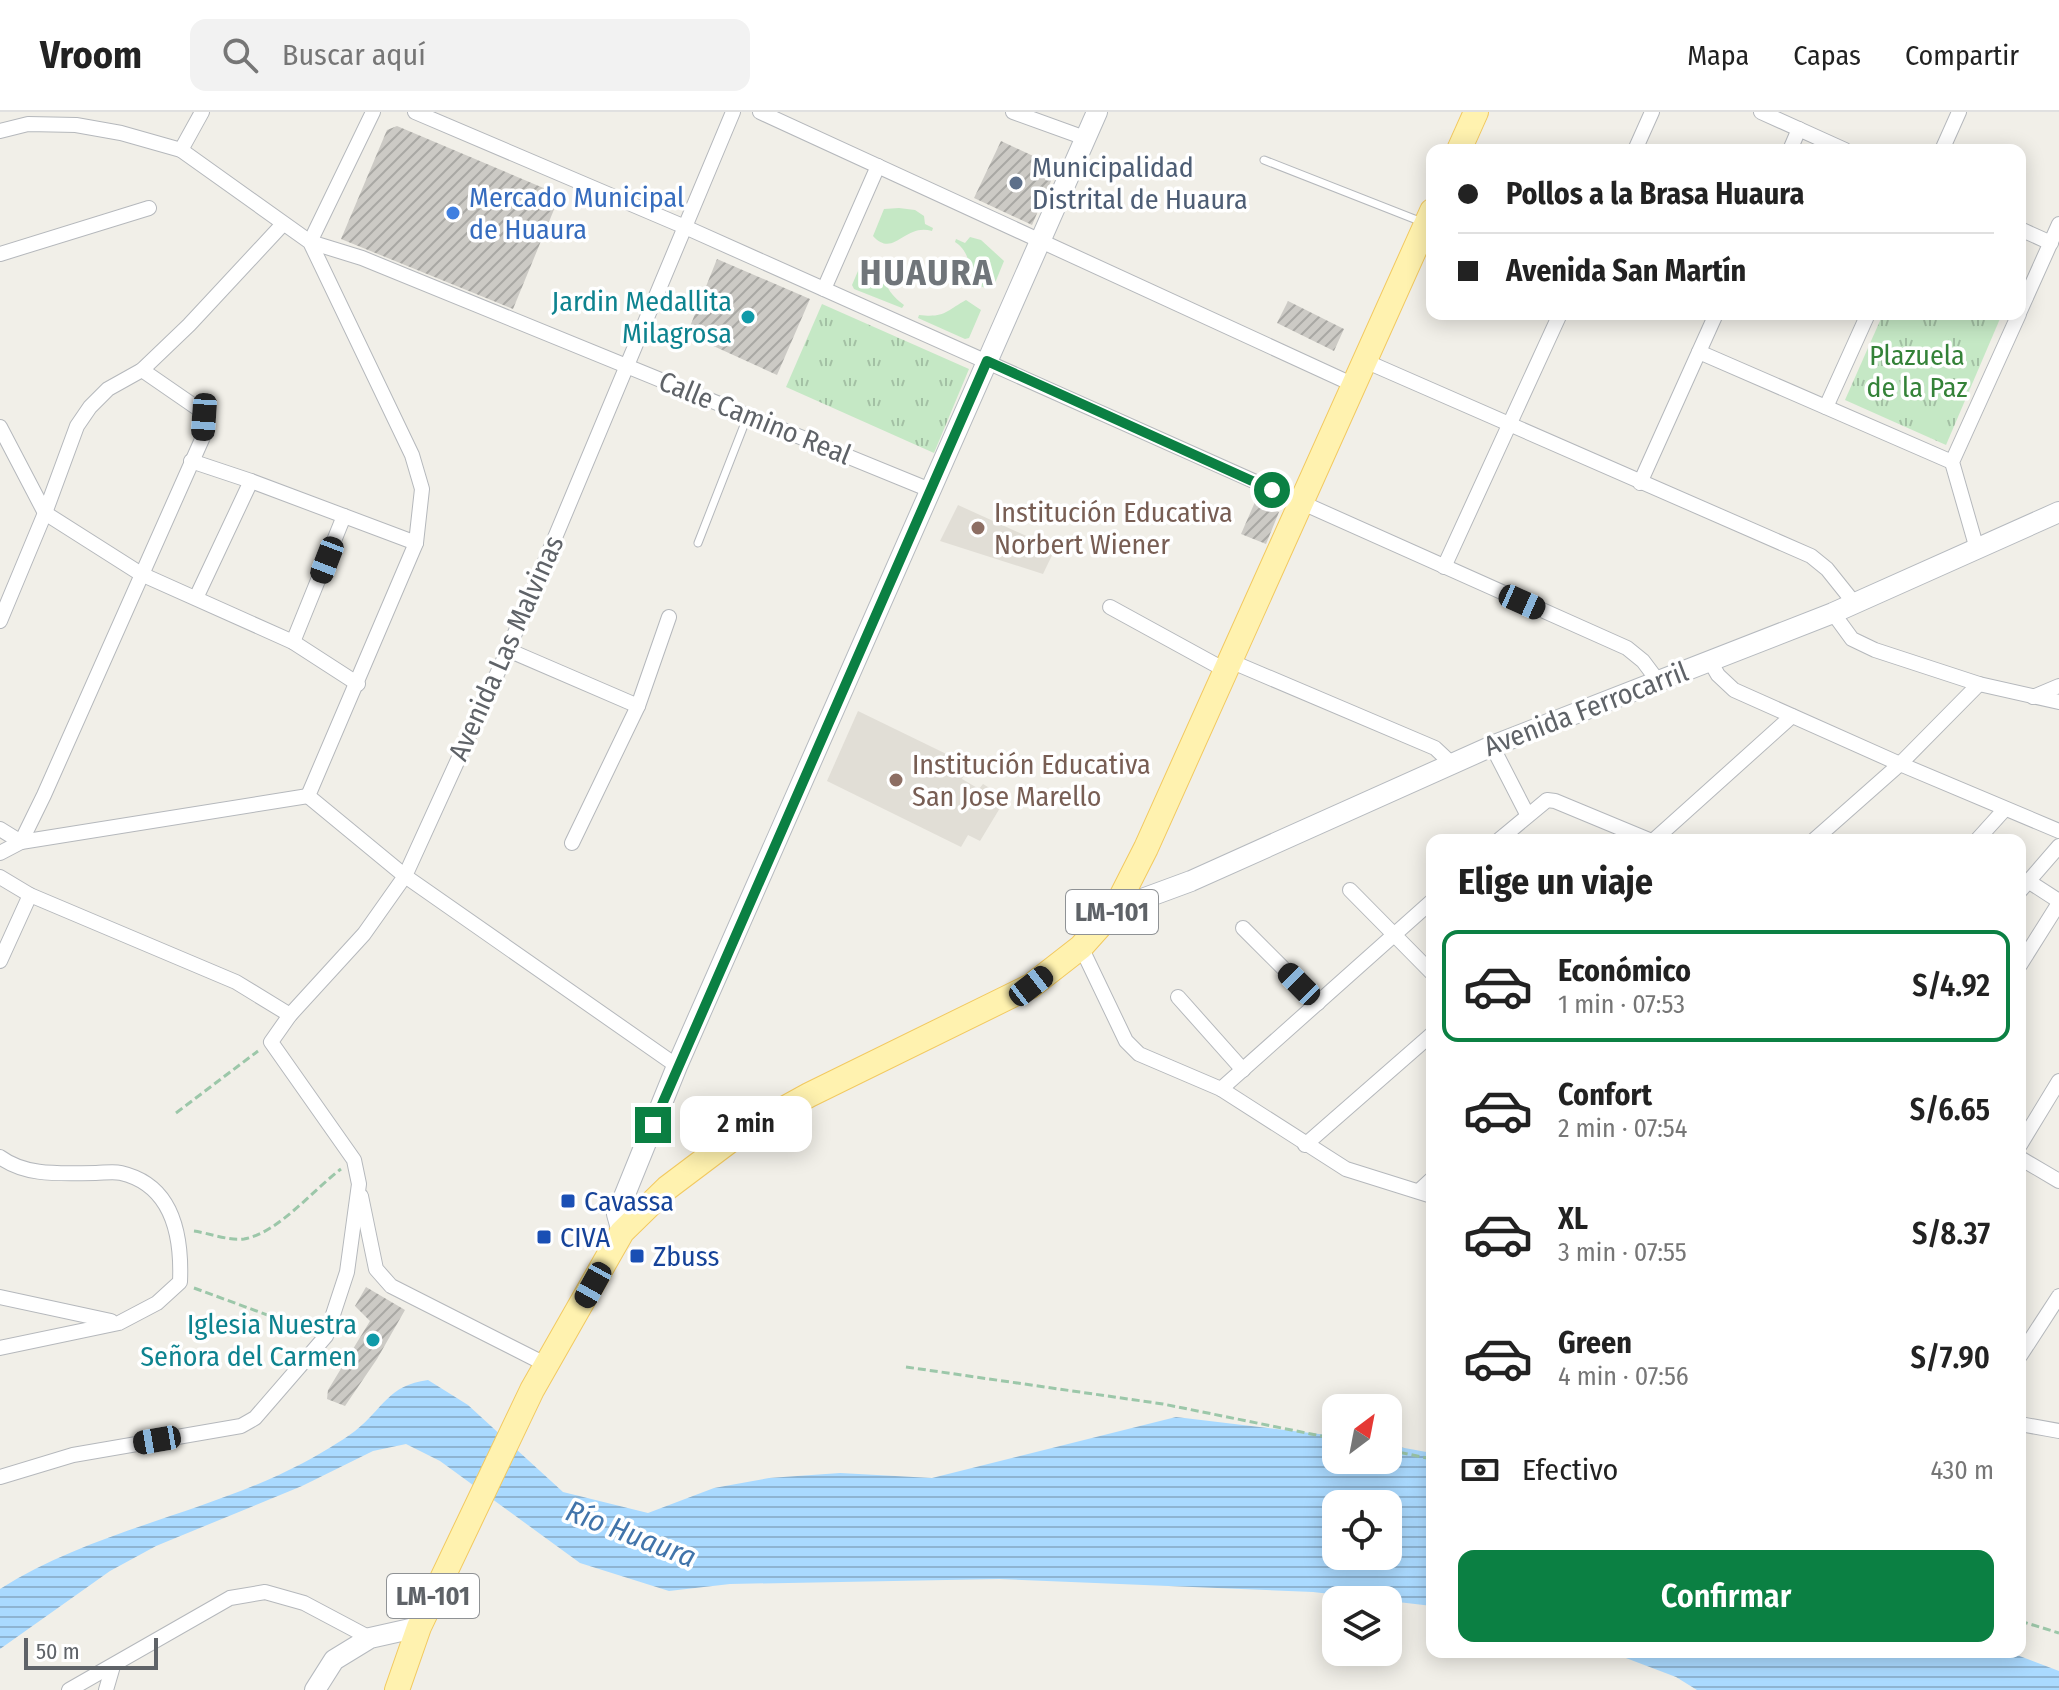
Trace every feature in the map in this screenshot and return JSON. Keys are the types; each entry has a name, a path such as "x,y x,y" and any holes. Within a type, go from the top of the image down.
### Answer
{"main road":[{"name":"LM-101","path":"622,1232 617,1214 677,1066 1097,112"},
{"path":"1462,144 1476,112"},
{"name":"LM-101","path":"397,1690 419,1627 532,1390 622,1232 667,1188 740,1133 809,1095 1031,986 1081,947 1115,909 1146,848 1426,224"},
{"name":"Avenida Ferrocarril","path":"1115,909 1191,881 1492,746 1855,604 2059,512"},
{"path":"315,1690 334,1660 370,1638 419,1627"}],"street":[{"path":"181,150 202,112"},
{"path":"310,242 373,112"},
{"path":"415,112 685,227 1627,648 1643,661 1658,681"},
{"name":"Avenida Las Malvinas","path":"271,1042 290,1015 364,934 405,876 508,650 733,112"},
{"path":"760,112 1354,385"},
{"path":"1013,112 1085,138"},
{"path":"1638,144 1652,112"},
{"path":"1761,112 1832,144"},
{"path":"1945,144 1959,112"},
{"path":"0,131 25,118 121,133 181,150 310,242 412,455 422,489 416,543 308,796"},
{"path":"1793,144 1799,129"},
{"path":"824,289 878,166"},
{"path":"0,254 149,208"},
{"path":"0,621 77,426 90,407 108,389 142,370 189,325 283,224"},
{"path":"2026,297 2059,224"},
{"path":"2026,232 2051,243"},
{"name":"Calle Camino Real","path":"310,242 362,258 930,490"},
{"path":"1444,567 1557,320"},
{"path":"1640,483 1713,320"},
{"path":"1826,407 1865,320"},
{"path":"1977,549 1952,462 2015,320"},
{"path":"1699,352 1952,462"},
{"path":"1365,361 1811,556 1827,569 1855,604"},
{"path":"21,842 203,437 204,417 200,410 142,370"},
{"path":"0,427 45,513 141,574 293,642 358,684"},
{"path":"191,461 416,543"},
{"path":"196,598 251,481"},
{"path":"293,642 344,516"},
{"path":"1110,607 1227,665 1435,748 1451,763"},
{"path":"1833,613 1852,639 1875,650 1979,684 2059,702"},
{"path":"572,843 638,706 669,617"},
{"path":"508,650 638,706"},
{"path":"1710,661 1718,675 1734,690 2059,831"},
{"path":"1821,834 1900,764 1979,684"},
{"path":"2033,697 2059,686"},
{"path":"1658,834 1792,716"},
{"path":"1492,746 1527,814"},
{"path":"0,853 21,842 308,796 405,876 677,1066"},
{"path":"1505,834 1547,800 1636,834"},
{"path":"1982,834 2005,809"},
{"path":"0,829 21,842"},
{"path":"2026,884 2059,846"},
{"path":"0,877 30,895 236,982 290,1015"},
{"path":"2026,887 2059,902 2026,955"},
{"path":"1350,890 1426,967"},
{"path":"0,961 30,895"},
{"path":"1221,1089 1426,907"},
{"path":"1243,928 1318,1003"},
{"path":"1081,947 1132,1049 1146,1059 1221,1089 1346,1169 1426,1194"},
{"path":"1178,997 1243,1070"},
{"path":"1305,1145 1426,1039"},
{"path":"271,1042 354,1160 376,1269 381,1279 547,1365"},
{"path":"2026,1135 2059,1081"},
{"path":"0,1157 10,1165 30,1171 120,1172 146,1184 166,1202 177,1229 181,1255 180,1282 157,1303 119,1323 0,1348"},
{"path":"2026,1162 2059,1181"},
{"path":"0,1477 73,1455 241,1426 255,1418 326,1336 347,1272 359,1184"},
{"path":"2026,1347 2059,1296"},
{"path":"0,1297 119,1323"},
{"path":"2026,1425 2055,1431 2059,1415"},
{"path":"69,1690 230,1598 265,1592 304,1603 370,1638"},
{"path":"106,1690 113,1666"}],"lane":[{"path":"1264,160 1426,216"},
{"path":"698,543 748,415"}],"path":[{"path":"176,1113 271,1042"},
{"path":"194,1231 241,1239 260,1233 354,1160"},
{"path":"180,1282 326,1336"},
{"path":"906,1367 1163,1404 1322,1436"},
{"path":"1402,1453 1426,1458"},
{"path":"2026,1623 2059,1633"}],"shaded area":[{"name":"Institución Educativa Norbert Wiener","path":"958,505 1055,549 1043,574 940,541"},
{"name":"Institución Educativa San Jose Marello","path":"858,711 969,765 962,779 979,789 983,784 1006,798 980,841 968,835 961,847 827,781"}],"green space":[{"path":"884,209 915,210 924,216 925,224 933,228 932,231 914,232 887,244 880,242 873,236"},
{"path":"970,237 981,240 1004,261 993,288 977,284 967,256 955,242 956,239 965,243"},
{"path":"864,257 881,261 887,285 904,305 902,308 854,289 852,285"},
{"path":"966,300 981,310 969,338 918,318 919,315 945,313"},
{"path":"822,304 969,369 934,453 786,387"},
{"name":"Plazuela de la Paz","path":"1880,320 1999,320 1946,445 1845,400"}],"water":[{"name":"Río Huaura","path":"428,1380 468,1405 563,1492 648,1513 714,1488 769,1478 840,1473 932,1478 1176,1417 1322,1434 1322,1474 1402,1474 1402,1448 1426,1452 1426,1605 1402,1602 1402,1586 1322,1586 1322,1593 999,1579 730,1584 669,1591 580,1563 440,1461 406,1444 373,1451 302,1486 156,1546 110,1571 0,1649 0,1589 73,1552 228,1496 303,1463 355,1431 395,1393"},
{"path":"1626,1658 2025,1658 2059,1671 2059,1690 1697,1690 1676,1677"}],"building":[{"name":"Mercado Municipal de Huaura","path":"397,126 560,195 513,309 341,239 387,130"},
{"name":"Municipalidad Distrital de Huaura","path":"1001,141 1057,167 1032,225 974,198"},
{"name":"Jardin Medallita Milagrosa","path":"717,259 810,299 777,375 687,334"},
{"path":"1288,301 1344,329 1334,351 1277,323"},
{"path":"1255,502 1279,512 1266,544 1241,534"},
{"name":"Iglesia Nuestra Señora del Carmen","path":"366,1287 405,1310 345,1406 327,1399 328,1390 370,1321 355,1306"}],"place":[{"name":"Municipalidad Distrital de Huaura","path":"1016,183"},
{"name":"Mercado Municipal de Huaura","path":"453,213"},
{"name":"Jardin Medallita Milagrosa","path":"748,317"},
{"name":"Institución Educativa Norbert Wiener","path":"978,528"},
{"name":"Institución Educativa San Jose Marello","path":"896,780"},
{"name":"Cavassa","path":"568,1201"},
{"name":"CIVA","path":"544,1237"},
{"name":"Zbuss","path":"637,1256"},
{"name":"Iglesia Nuestra Señora del Carmen","path":"373,1340"}],"district":[{"name":"HUAURA","path":"927,273"}],"route":[{"path":"653,1125 987,361 1272,490"}]}
